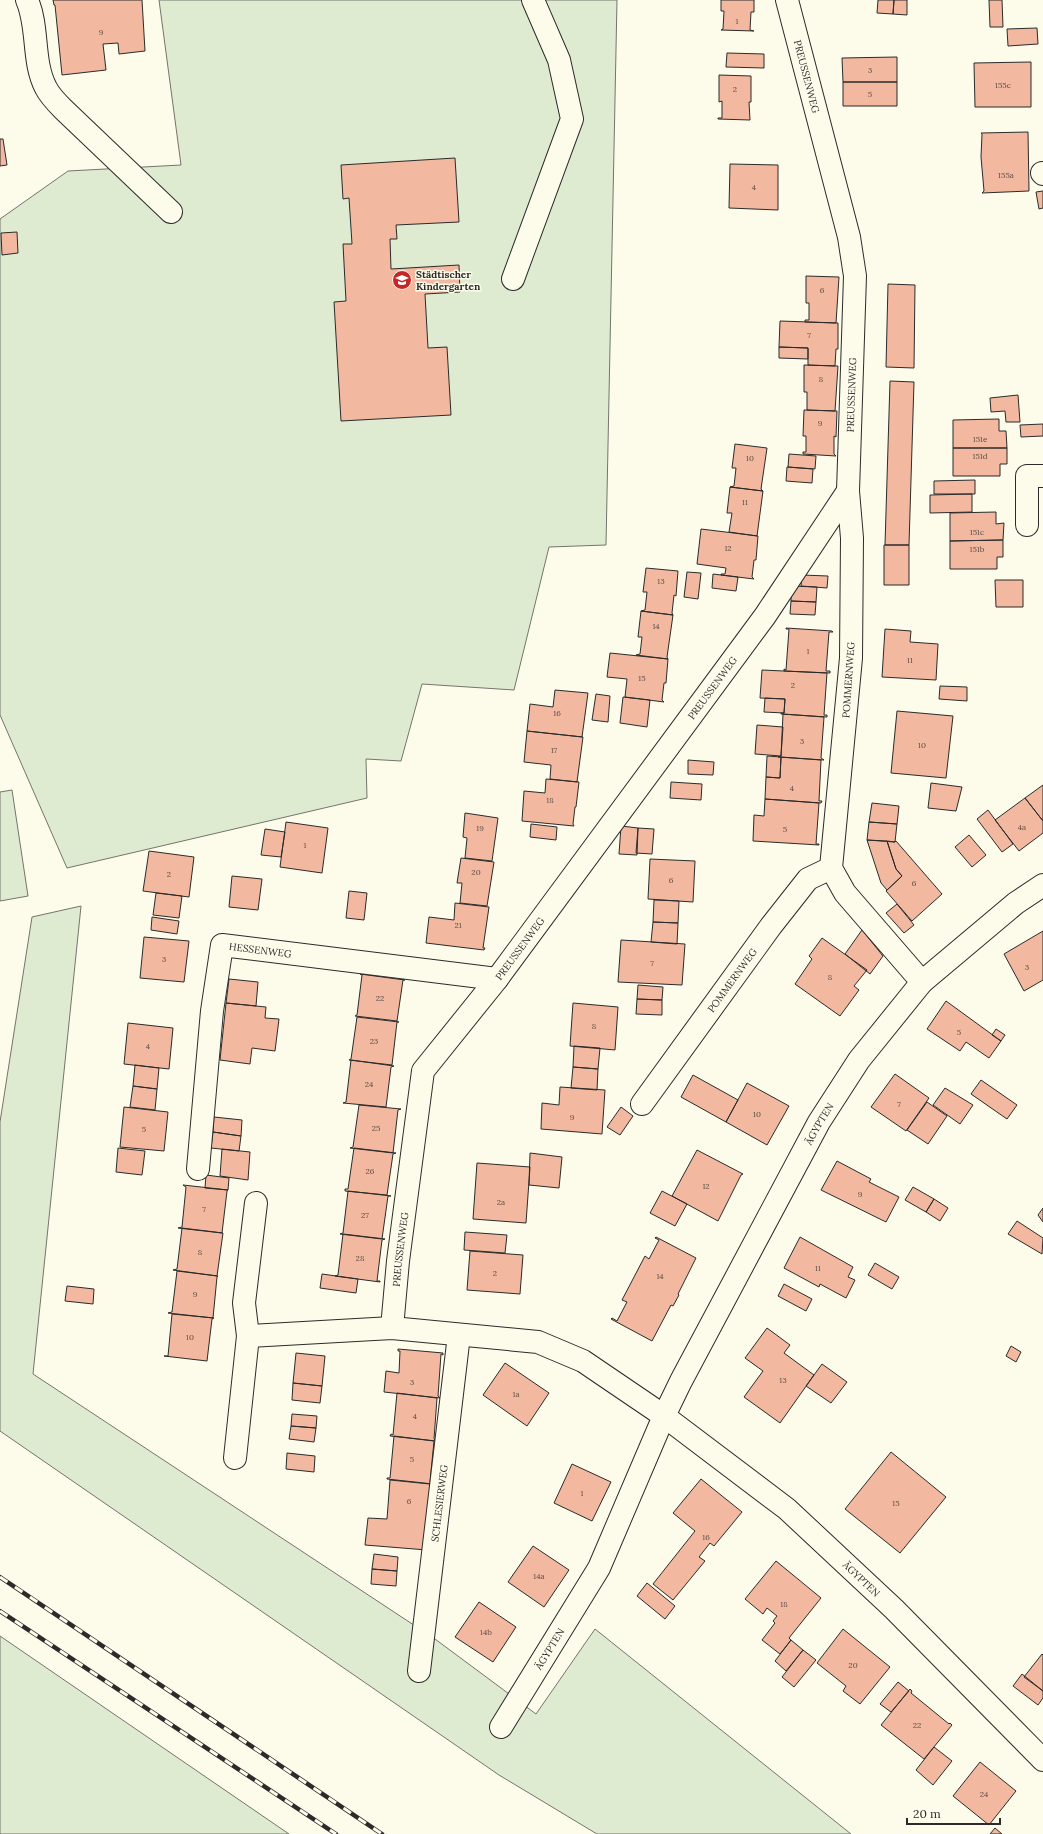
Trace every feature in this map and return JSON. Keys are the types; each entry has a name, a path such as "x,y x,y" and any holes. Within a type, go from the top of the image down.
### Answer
{"street":[{"path":"28,0 32,16 41,77 50,95 171,212"},
{"path":"513,279 572,119 559,60 533,0"},
{"name":"PREUSSENWEG","path":"392,1328 398,1261 423,1071 497,979 765,616 848,491 855,276 849,237 787,0"},
{"path":"1027,525 1027,476 1043,476"},
{"name":"POMMERNWEG","path":"642,1104 771,926 803,885 808,879 831,868 851,658 852,538 848,491"},
{"path":"831,868 845,893 922,982"},
{"name":"ÄGYPTEN","path":"501,1727 599,1568 664,1416 819,1122 859,1060 922,982 1016,903 1043,885"},
{"name":"HESSENWEG","path":"198,1169 212,1010 222,945 497,979"},
{"path":"235,1458 248,1336 244,1303 256,1203"},
{"path":"248,1336 392,1328 538,1342 583,1361 664,1416"},
{"name":"SCHLESIERWEG","path":"419,1671 459,1335"},
{"name":"ÄGYPTEN","path":"664,1416 787,1509 894,1609 1043,1760"}],"green space":[{"path":"159,0 617,0 606,545 549,547 514,690 422,684 401,761 366,759 367,798 67,868 0,715 0,219 68,171 181,165"},
{"path":"12,790 28,896 0,901 0,792"},
{"path":"81,906 33,1374 435,1639 536,1714 595,1629 851,1834 597,1834 499,1775 0,1431 0,1122 32,917"},
{"path":"0,1636 289,1834 0,1834"}],"building":[{"path":"53,0 142,0 145,51 119,54 118,43 103,44 106,70 62,75 55,5"},
{"path":"721,0 754,0 754,12 751,12 750,30 754,31 721,30 723,29 724,11 721,11"},
{"path":"878,0 894,0 893,14 877,13"},
{"path":"894,0 907,0 907,15 893,14"},
{"path":"989,0 1002,0 1003,27 990,27"},
{"path":"1037,28 1038,44 1008,46 1007,29"},
{"path":"727,53 764,54 764,68 726,67"},
{"path":"897,57 897,82 843,82 842,58"},
{"path":"1031,62 1031,107 975,107 974,63"},
{"path":"719,75 751,76 751,102 749,102 750,120 718,119 722,118 722,101 719,102"},
{"path":"843,82 897,82 897,106 843,106"},
{"path":"1028,132 1029,191 982,193 984,191 981,157 981,133"},
{"path":"0,139 3,139 7,165 0,166"},
{"name":"Städtischer Kindergarten","path":"455,158 459,222 396,225 397,239 390,239 391,269 459,265 460,292 425,294 428,348 447,347 451,415 341,421 334,302 346,301 343,244 352,244 349,198 343,199 341,165"},
{"path":"730,164 778,165 778,210 729,208"},
{"path":"1043,191 1043,208 1039,209 1036,192"},
{"path":"17,232 18,253 2,255 1,233"},
{"path":"806,276 839,277 836,323 805,322 805,320 809,320 809,303 806,303"},
{"path":"888,284 915,285 914,368 886,367"},
{"path":"780,321 838,323 838,349 836,349 835,366 808,365 808,348 779,347"},
{"path":"779,347 808,348 808,359 779,358"},
{"path":"804,365 838,366 835,411 807,410 807,392 804,392"},
{"path":"890,381 914,382 909,545 885,545"},
{"path":"1018,395 1020,422 1006,422 1005,411 991,412 990,398"},
{"path":"804,410 837,411 836,437 834,436 834,454 836,456 803,454 803,452 806,452 806,436 803,436"},
{"path":"999,419 999,431 1006,431 1007,448 953,448 953,420"},
{"path":"1043,424 1043,436 1021,437 1020,425"},
{"path":"735,444 767,448 761,489 763,491 730,487 734,486 736,468 732,468"},
{"path":"953,448 1007,448 1007,464 1000,464 1000,476 953,476"},
{"path":"789,454 816,456 815,469 788,467"},
{"path":"787,467 813,469 812,483 786,481"},
{"path":"975,480 975,494 934,494 934,481"},
{"path":"730,487 763,491 757,536 729,532 732,513 727,513"},
{"path":"972,494 972,512 930,513 930,495"},
{"path":"996,512 996,524 1004,523 1003,540 950,541 950,513"},
{"path":"701,529 758,536 756,560 754,560 752,577 754,579 721,575 725,574 726,568 697,564"},
{"path":"1003,540 1003,557 997,557 997,569 950,569 950,541"},
{"path":"884,545 909,545 909,585 884,585"},
{"path":"646,568 678,571 676,596 674,595 673,615 641,611 645,610 647,592 643,592"},
{"path":"687,572 701,573 698,599 684,597"},
{"path":"713,574 738,577 736,591 712,588"},
{"path":"802,575 828,576 827,588 801,586"},
{"path":"995,580 1023,580 1023,607 996,607"},
{"path":"791,586 817,587 816,602 791,601"},
{"path":"791,601 816,602 815,615 790,614"},
{"path":"641,611 673,615 667,657 668,659 636,655 640,654 642,637 638,637"},
{"path":"786,628 833,632 829,632 826,671 830,671 830,673 784,671 784,669 786,670 789,629"},
{"path":"885,629 911,631 910,642 938,644 936,680 882,677"},
{"path":"610,653 668,659 666,683 664,683 662,700 664,702 625,697 627,679 607,677"},
{"path":"762,670 827,673 824,715 827,715 827,717 781,714 784,713 785,699 760,698"},
{"path":"940,686 967,687 967,701 939,699"},
{"path":"555,690 588,693 582,737 527,731 530,704 553,707"},
{"path":"596,694 610,696 608,722 592,720"},
{"path":"623,697 650,700 647,727 620,723"},
{"path":"765,698 785,699 784,713 764,712"},
{"path":"897,711 953,716 946,778 891,773"},
{"path":"783,714 824,717 821,758 824,760 778,757 781,756"},
{"path":"757,725 783,727 781,756 755,754"},
{"path":"527,731 583,737 577,782 550,779 551,765 524,762"},
{"path":"767,756 781,757 780,778 766,777"},
{"path":"781,757 821,760 819,801 822,801 821,803 765,799 766,777 780,778"},
{"path":"688,760 714,762 713,775 688,774"},
{"path":"546,779 579,782 573,824 574,826 522,821 524,791 545,793"},
{"path":"671,782 702,784 701,800 670,798"},
{"path":"931,783 962,787 956,811 928,808"},
{"path":"1043,785 1043,821 1025,798"},
{"path":"1025,798 1043,821 1043,833 1019,851 995,820"},
{"path":"765,799 819,803 816,844 819,845 753,841 754,815 764,816"},
{"path":"872,803 899,806 897,824 869,822"},
{"path":"988,810 1013,844 1002,852 977,819"},
{"path":"465,813 498,818 492,861 465,858 467,838 463,837"},
{"path":"286,822 328,828 322,873 280,867"},
{"path":"869,822 897,824 895,842 867,840"},
{"path":"531,824 557,827 556,840 530,837"},
{"path":"621,826 638,828 637,855 619,854"},
{"path":"638,828 654,829 652,854 636,853"},
{"path":"265,829 285,832 281,857 261,855"},
{"path":"969,835 986,855 972,867 955,847"},
{"path":"867,840 887,841 896,869 902,876 887,890 881,883"},
{"path":"887,841 896,841 942,894 912,921 886,891 902,876 896,869"},
{"path":"149,851 194,857 189,897 143,891"},
{"path":"461,858 494,862 487,906 460,903 462,883 457,883"},
{"path":"650,859 695,861 693,902 648,899"},
{"path":"232,876 262,879 258,910 229,907"},
{"path":"349,891 367,893 364,920 346,918"},
{"path":"156,893 182,896 179,918 153,915"},
{"path":"654,900 679,901 678,923 653,922"},
{"path":"455,903 489,907 483,948 485,948 484,950 426,943 429,917 454,920"},
{"path":"897,904 914,925 904,933 886,913"},
{"path":"152,917 179,921 177,934 151,930"},
{"path":"653,922 678,923 677,944 651,942"},
{"path":"862,930 883,956 870,974 845,954"},
{"path":"1043,931 1043,980 1024,991 1004,954"},
{"path":"144,937 189,941 184,982 140,978"},
{"path":"822,938 867,970 854,986 859,990 840,1016 795,984 812,959 809,956"},
{"path":"621,940 685,944 682,985 618,982"},
{"path":"360,974 405,980 403,980 397,1021 355,1016 357,1015 362,975"},
{"path":"229,979 258,982 256,1006 226,1003"},
{"path":"638,985 663,987 662,1000 637,999"},
{"path":"637,999 662,1000 662,1015 636,1014"},
{"path":"946,1001 1001,1041 989,1058 966,1042 960,1051 927,1029"},
{"path":"226,1003 266,1007 265,1018 279,1019 275,1051 252,1048 250,1064 220,1060"},
{"path":"573,1003 618,1007 615,1050 570,1046"},
{"path":"357,1017 399,1022 397,1022 392,1065 349,1060 351,1059"},
{"path":"128,1023 173,1028 169,1069 124,1064"},
{"path":"996,1029 1005,1035 1001,1041 992,1035"},
{"path":"574,1046 600,1048 598,1069 573,1067"},
{"path":"351,1060 394,1066 391,1067 386,1107 343,1103 346,1102"},
{"path":"135,1065 159,1068 157,1089 133,1086"},
{"path":"573,1067 598,1069 597,1090 571,1088"},
{"path":"895,1074 929,1098 906,1131 871,1107"},
{"path":"693,1075 738,1100 726,1122 681,1097"},
{"path":"981,1080 1017,1105 1007,1119 971,1094"},
{"path":"747,1083 789,1106 767,1145 726,1122"},
{"path":"133,1086 157,1089 155,1110 130,1107"},
{"path":"560,1087 605,1090 602,1134 541,1129 542,1103 559,1105"},
{"path":"945,1088 973,1105 960,1124 933,1105"},
{"path":"927,1102 947,1116 928,1144 907,1130"},
{"path":"359,1105 401,1109 398,1110 393,1153 350,1148 353,1147"},
{"path":"124,1107 168,1112 164,1151 120,1147"},
{"path":"621,1107 633,1116 620,1135 607,1127"},
{"path":"214,1117 242,1120 241,1136 213,1132"},
{"path":"213,1132 241,1136 239,1151 211,1148"},
{"path":"118,1148 145,1151 142,1175 116,1172"},
{"path":"354,1148 396,1153 393,1154 387,1195 345,1191 345,1189 348,1189"},
{"path":"222,1149 250,1152 248,1180 220,1176"},
{"path":"697,1150 743,1174 741,1175 718,1221 672,1196"},
{"path":"530,1153 562,1157 559,1188 529,1185"},
{"path":"837,1161 871,1179 869,1182 899,1197 886,1222 821,1190"},
{"path":"477,1163 530,1167 526,1223 473,1219"},
{"path":"206,1175 229,1178 228,1190 205,1188"},
{"path":"183,1185 228,1190 222,1233 178,1228 182,1227 186,1187"},
{"path":"913,1187 934,1199 926,1212 905,1200"},
{"path":"348,1191 391,1196 388,1196 382,1239 340,1234 343,1233"},
{"path":"662,1191 687,1204 675,1226 650,1213"},
{"path":"934,1199 948,1208 940,1221 926,1212"},
{"path":"1043,1208 1043,1222 1038,1215"},
{"path":"1017,1221 1043,1238 1042,1254 1008,1234"},
{"path":"182,1228 223,1233 217,1276 173,1270 177,1269"},
{"path":"465,1232 507,1235 505,1253 464,1250"},
{"path":"343,1234 385,1239 382,1240 377,1281 380,1282 335,1276 338,1275"},
{"path":"656,1237 696,1258 678,1294 679,1295 673,1306 671,1305 652,1341 611,1319 612,1318 617,1321 627,1302 622,1300 645,1256 649,1259 659,1240 655,1238"},
{"path":"800,1237 853,1267 848,1277 855,1280 846,1298 820,1284 819,1287 784,1268"},
{"path":"470,1251 523,1255 520,1294 467,1290"},
{"path":"875,1263 899,1277 892,1289 868,1275"},
{"path":"177,1271 218,1276 213,1318 168,1313 172,1312"},
{"path":"322,1274 358,1279 356,1293 320,1288"},
{"path":"784,1284 812,1299 806,1311 778,1296"},
{"path":"67,1286 94,1289 93,1304 65,1301"},
{"path":"172,1314 214,1318 212,1319 207,1361 164,1356 168,1356"},
{"path":"767,1328 790,1345 784,1353 814,1375 780,1423 744,1397 763,1371 745,1358"},
{"path":"1011,1346 1021,1352 1016,1362 1006,1356"},
{"path":"398,1349 443,1353 443,1355 441,1354 438,1396 440,1398 384,1392 386,1371 399,1373 400,1351 398,1351"},
{"path":"296,1353 325,1356 322,1386 293,1383"},
{"path":"505,1363 549,1393 527,1426 483,1395"},
{"path":"822,1364 847,1382 831,1403 806,1386"},
{"path":"293,1383 322,1386 320,1403 292,1400"},
{"path":"397,1393 437,1398 434,1439 436,1441 390,1436 391,1434 393,1435"},
{"path":"292,1414 317,1416 316,1428 291,1426"},
{"path":"291,1426 316,1428 314,1442 289,1439"},
{"path":"394,1436 434,1441 430,1482 433,1484 387,1479 390,1478"},
{"path":"891,1452 946,1497 900,1553 845,1509"},
{"path":"287,1453 315,1456 314,1472 286,1469"},
{"path":"572,1464 611,1482 592,1521 554,1503"},
{"path":"701,1479 742,1512 714,1546 710,1543 699,1557 705,1561 673,1600 653,1584 695,1531 673,1513"},
{"path":"390,1480 430,1484 427,1550 365,1545 368,1518 387,1519"},
{"path":"533,1546 569,1570 544,1607 508,1582"},
{"path":"374,1554 398,1557 397,1571 372,1569"},
{"path":"776,1561 821,1598 789,1638 791,1640 780,1654 762,1640 775,1623 773,1621 777,1616 767,1608 763,1614 745,1599"},
{"path":"372,1569 397,1571 396,1586 371,1584"},
{"path":"647,1583 675,1606 665,1619 637,1596"},
{"path":"479,1602 516,1627 493,1662 455,1637"},
{"path":"843,1629 890,1667 860,1704 843,1691 846,1686 817,1663"},
{"path":"791,1640 803,1650 786,1671 775,1661"},
{"path":"803,1650 816,1660 794,1687 782,1677"},
{"path":"1042,1654 1043,1655 1043,1691 1024,1677"},
{"path":"1022,1674 1043,1691 1043,1698 1038,1705 1013,1686"},
{"path":"898,1682 909,1691 891,1712 880,1704"},
{"path":"910,1689 912,1691 911,1693 952,1725 924,1759 881,1725"},
{"path":"934,1747 952,1761 933,1785 916,1770"},
{"path":"980,1762 1016,1791 989,1825 953,1796"},
{"path":"995,1828 1002,1834 990,1834"}],"railway":[{"path":"0,1577 382,1834"},
{"path":"0,1611 336,1834"}],"place":[{"name":"Städtischer Kindergarten","path":"402,280"}]}
